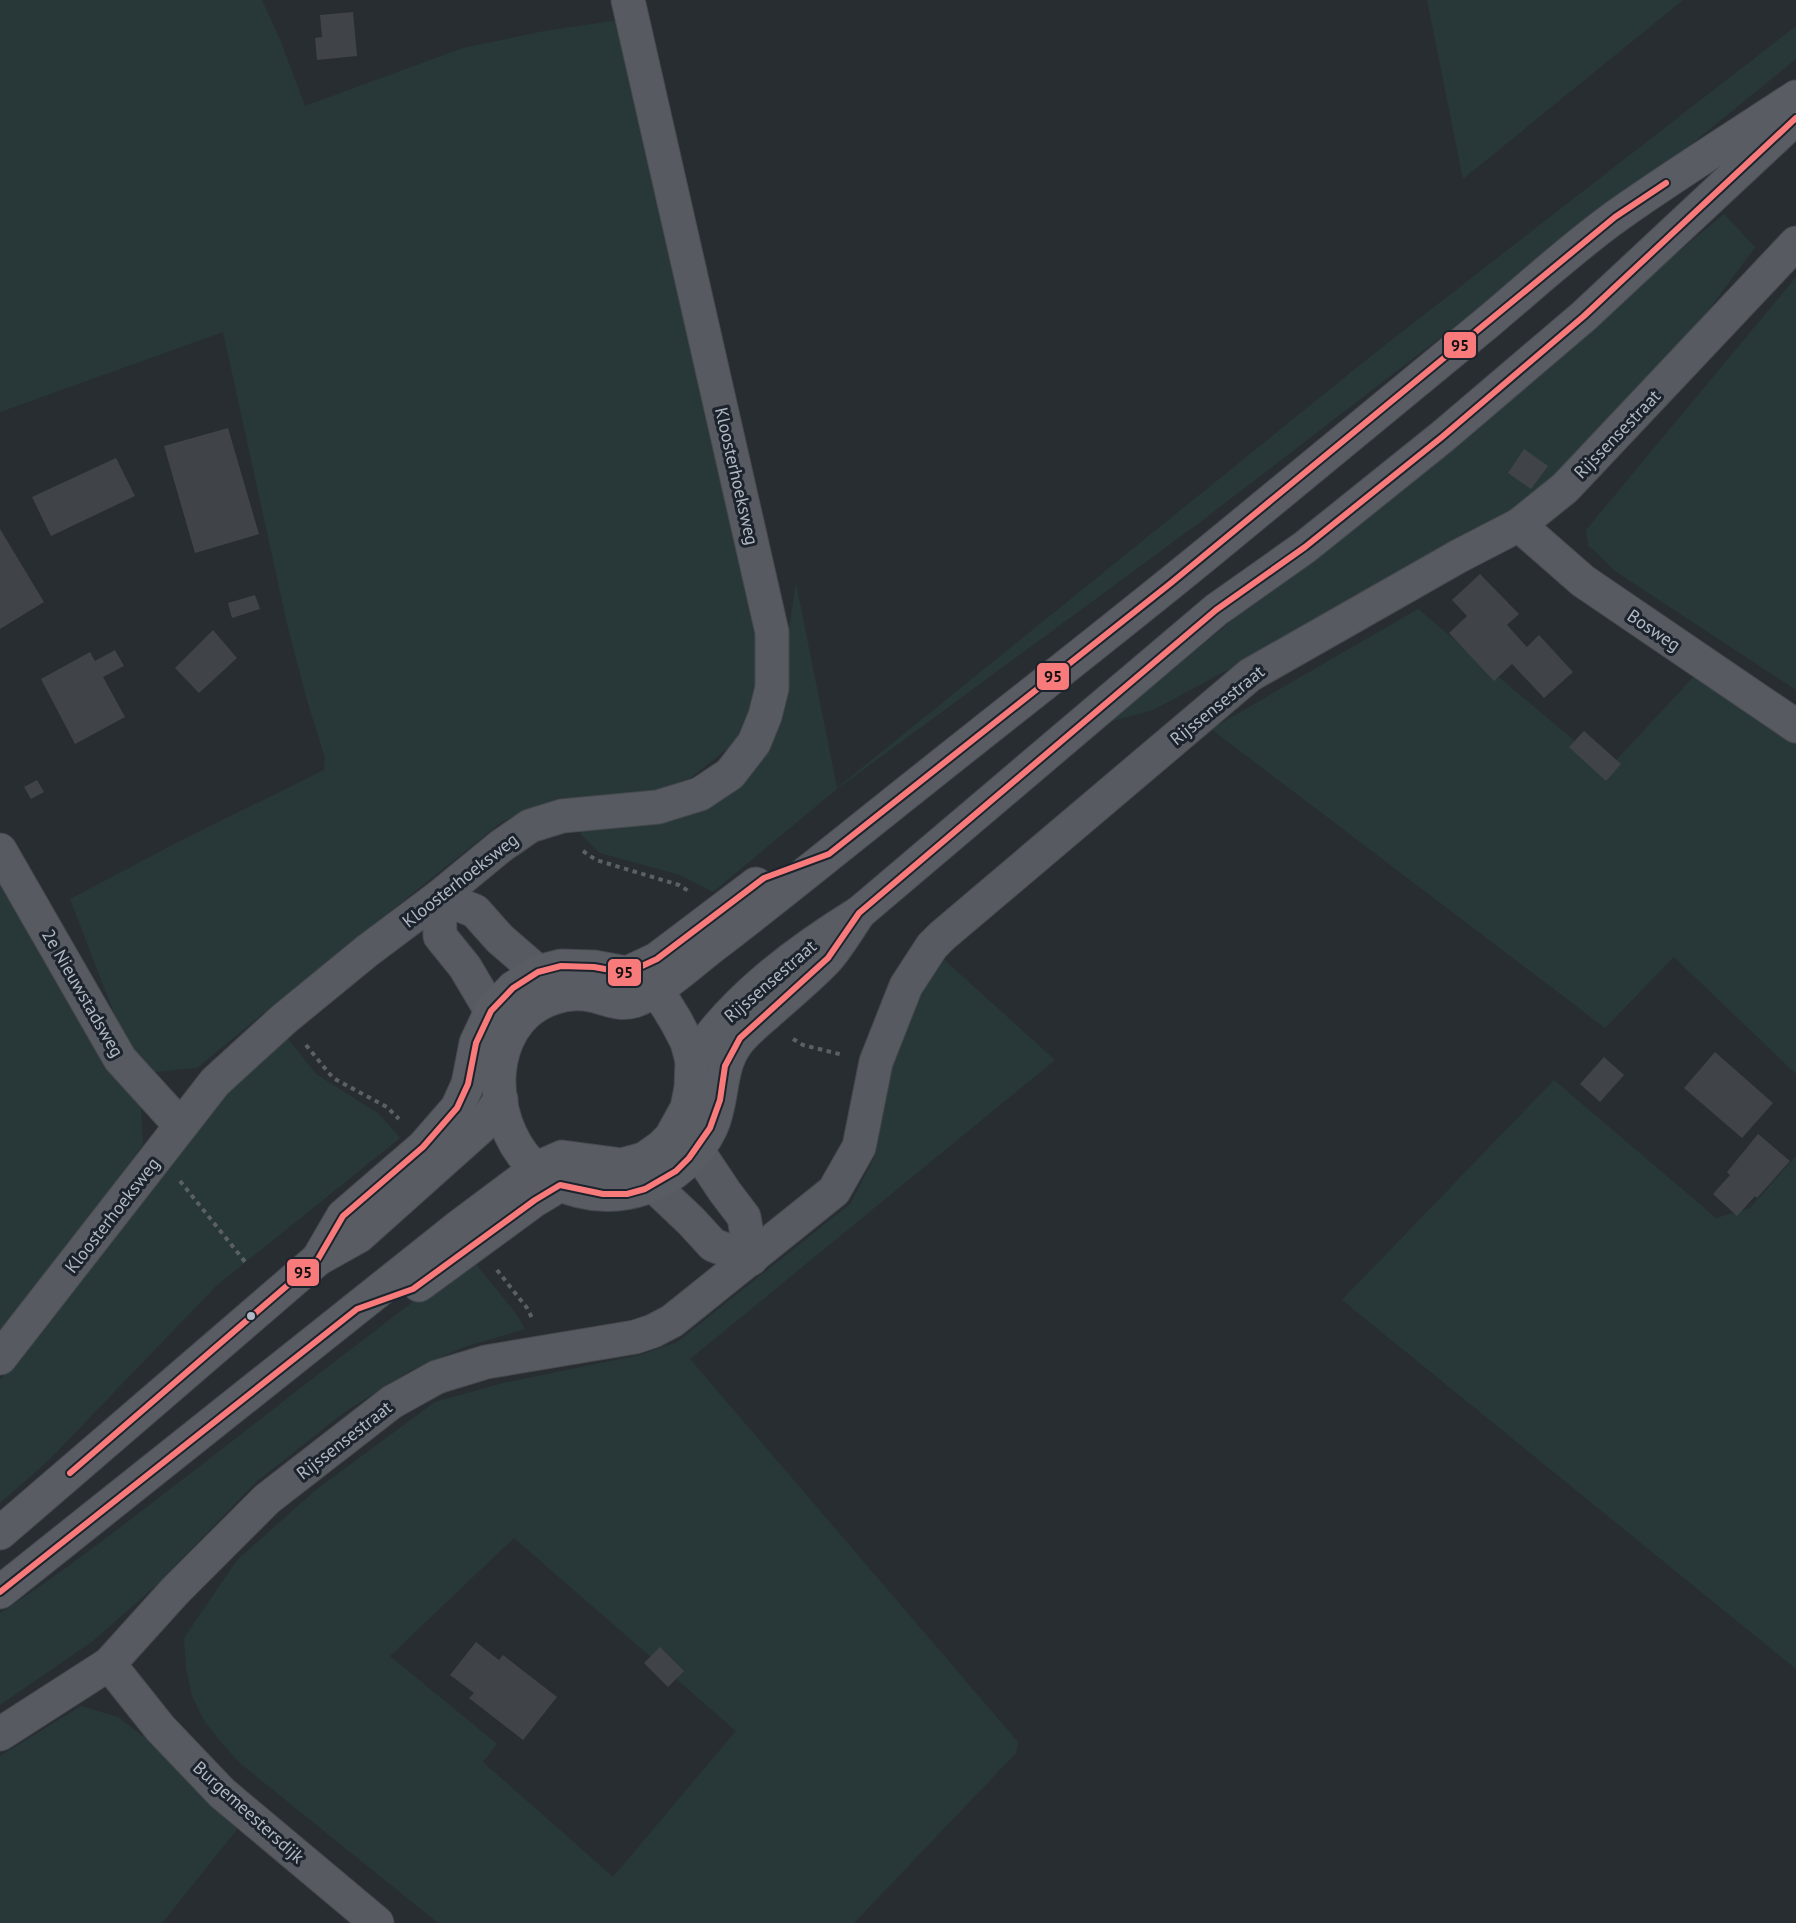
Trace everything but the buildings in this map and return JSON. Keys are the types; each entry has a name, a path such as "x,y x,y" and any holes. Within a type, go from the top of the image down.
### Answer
{"main road":[{"path":"548,1177 526,1159 514,1144 506,1125 501,1099 500,1079 508,1040 518,1022 531,1010 546,1001 567,994 585,993 615,1002 630,1003 640,982 829,854 1171,583 1615,217 1796,97"},
{"name":"Rijssensestraat","path":"692,1061 710,1035 753,992 813,941 859,912 1216,610 1305,547 1442,437 1584,316 1796,118"},
{"name":"Rijssensestraat","path":"548,1177 585,1192 611,1195 636,1192 676,1171 697,1150 711,1128 718,1107 723,1069 729,1053 742,1036 830,956 859,912"},
{"path":"0,1592 461,1224 548,1177 562,1157 622,1165 644,1159 661,1148 671,1137 687,1108 691,1088 692,1061 687,1042 665,1003 640,982 594,967 561,966 538,972 513,988 491,1011 477,1043 468,1084 457,1108 440,1129 343,1216 318,1259"},
{"path":"491,1011 508,1040"},
{"path":"0,1533 318,1259 358,1236 482,1126 501,1099"},
{"path":"681,1121 697,1150"}],"street":[{"name":"Kloosterhoeksweg","path":"0,1358 215,1082 284,1019 367,951 530,826 562,816 658,807 700,794 730,774 754,743 765,716 772,688 772,632 628,0"},
{"name":"Rijssensestraat","path":"0,1734 109,1664 175,1592 267,1499 392,1402 437,1377 486,1362 635,1337 653,1331 672,1321 834,1191 860,1147 876,1062 906,986 932,946 942,936 1250,675 1459,556 1519,525 1565,489 1796,243"},
{"name":"Bosweg","path":"1519,525 1583,582 1796,726"},
{"name":"2e Nieuwstadsweg","path":"0,850 120,1059 180,1125"},
{"path":"491,1011 465,967 440,936 439,897 475,911 500,939 538,972"},
{"path":"653,1185 713,1245 751,1259 744,1217 697,1150"},
{"name":"Burgemeestersdijk","path":"109,1664 160,1728 222,1793 377,1923"}],"path":[{"path":"159,1155 246,1263"}],"shaded area":[{"path":"0,0 262,0 281,42 305,106 463,48 544,31 620,20 664,236 762,635 759,687 738,740 692,777 642,796 559,798 503,821 197,1068 155,1072 129,1052 70,899 180,841 324,770 325,758 288,628 223,332 0,412"},
{"path":"1427,0 1683,0 1463,179"},
{"path":"1796,26 1796,59 1683,151 1199,523 837,789 713,892 680,875 600,853 582,836 574,820 707,800 779,694 796,583 837,788 1376,352"},
{"path":"1724,214 1755,247 1680,349 1551,489 1360,599 1153,710 1109,722"},
{"path":"1796,277 1796,690 1615,571 1588,545 1586,530"},
{"path":"1418,609 1608,769 1697,673 1796,740 1796,1074 1674,957 1605,1028 1211,729"},
{"path":"0,869 141,1109 143,1144 122,1175 0,1330"},
{"path":"940,956 1055,1060 690,1359 1018,1742 1016,1753 854,1923 438,1923 241,1764 219,1740 203,1719 192,1696 186,1668 184,1638 237,1560 317,1489 435,1402 503,1383 640,1355 677,1342 850,1204 874,1158 893,1053","holes":["514,1538 736,1731 613,1877 483,1762 497,1744 390,1656"]},
{"path":"284,1034 316,1074 379,1114 400,1138 216,1286 49,1460 0,1503 0,1380 213,1098"},
{"path":"1554,1080 1716,1218 1750,1208 1796,1156 1796,1669 1342,1300"},
{"path":"471,1258 517,1315 525,1329 464,1347 410,1371 346,1411 256,1482 160,1582 93,1641 0,1705 0,1613 59,1573"},
{"path":"81,1706 118,1717 163,1752 242,1823 162,1923 0,1923 0,1756"}],"transit line":[{"name":"95","path":"0,1592 357,1309 413,1289 535,1200 560,1185 603,1194 627,1194 645,1189 676,1171 689,1158 710,1128 720,1100 725,1066 740,1038 828,958 859,913 1216,610 1305,547 1442,437 1584,316 1796,118"},
{"name":"95","path":"70,1473 318,1259 343,1216 423,1147 457,1108 468,1084 476,1043 491,1011 513,988 538,972 561,966 594,967 627,973 657,959 764,878 829,854 1171,583 1615,217 1666,183"}]}
